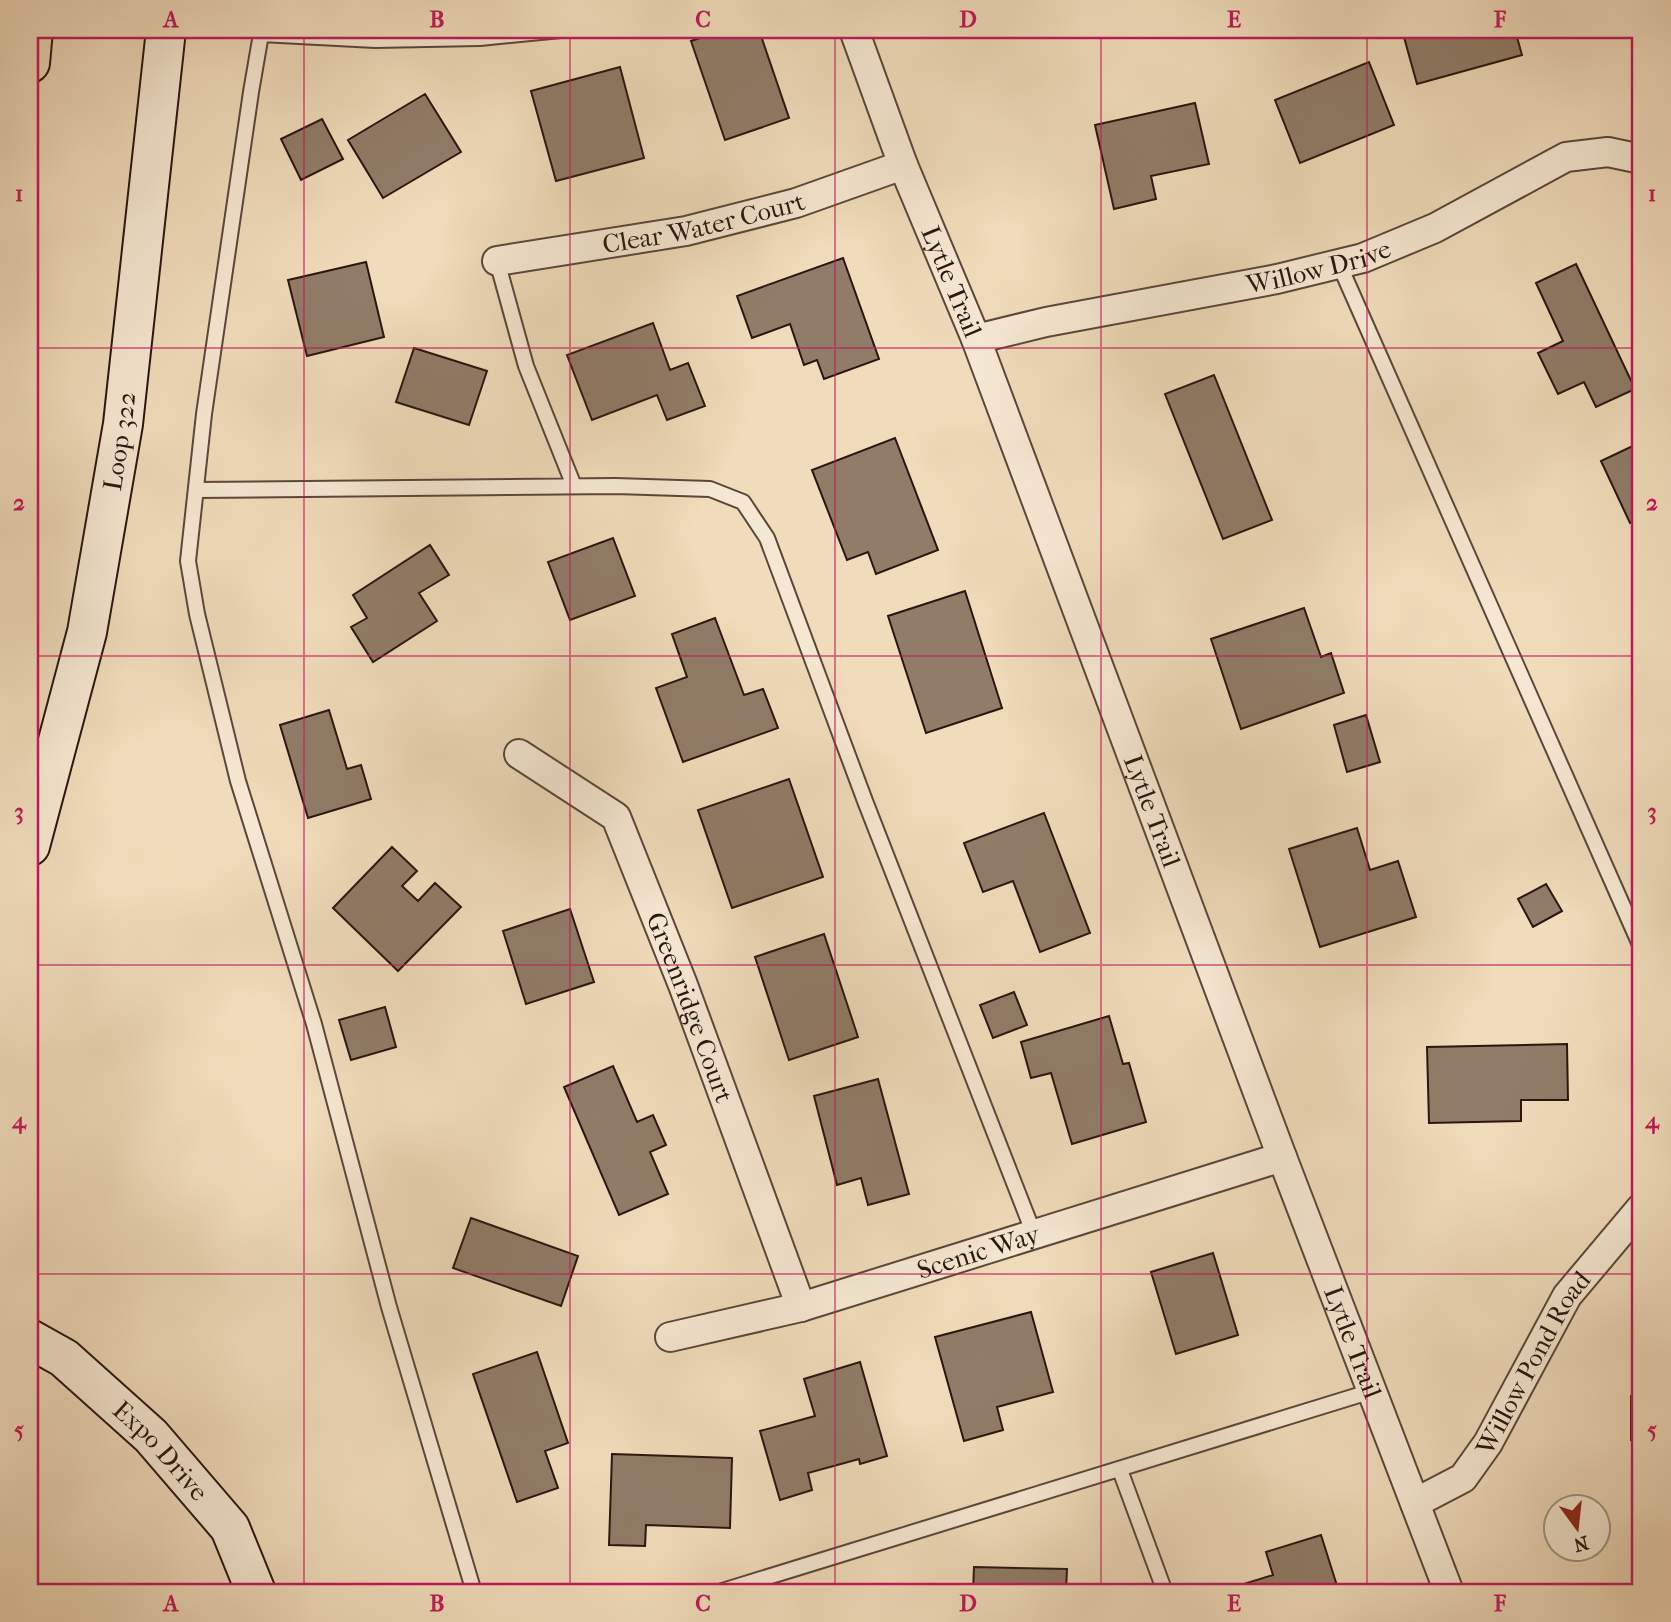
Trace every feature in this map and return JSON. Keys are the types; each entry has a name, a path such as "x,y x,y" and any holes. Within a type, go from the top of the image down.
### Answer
{"highway":[{"path":"30,63 33,30"}],"main road":[{"name":"Loop 322","path":"30,846 87,632 123,424 166,30"},
{"name":"Expo Drive","path":"30,1339 64,1358 151,1436 230,1528 256,1592"}],"street":[{"name":"Lytle Trail","path":"854,30 903,165 976,338 1282,1157 1449,1592"},
{"name":"Willow Drive","path":"976,338 1277,278 1363,258 1435,228 1566,157 1608,152 1641,159"},
{"name":"Clear Water Court","path":"497,261 686,231 796,203 903,165"},
{"name":"Greenridge Court","path":"519,754 616,817 683,985 800,1307"},
{"name":"Scenic Way","path":"670,1338 800,1307 1282,1157"},
{"name":"Willow Pond Road","path":"1415,1503 1463,1478 1488,1443 1567,1296 1641,1208"}],"lane":[{"path":"474,1592 389,1307 314,1024 232,754 197,614 188,561 204,414 261,34 388,40 480,38 561,30"},
{"path":"497,261 526,366 574,486"},
{"path":"1339,264 1641,947"},
{"path":"197,490 574,486 710,489 743,502 767,538 865,801 1034,1234"},
{"path":"719,1592 1372,1391"},
{"path":"1120,1470 1165,1592"}],"building":[{"path":"724,30 759,30 789,118 725,140 691,41"},
{"path":"1402,30 1515,30 1522,55 1417,84"},
{"path":"1369,62 1394,125 1300,163 1275,100"},
{"path":"620,67 644,158 556,181 531,91"},
{"path":"425,94 461,152 383,198 348,140"},
{"path":"1195,103 1209,164 1151,176 1156,199 1114,209 1095,125"},
{"path":"322,119 343,159 301,180 281,139"},
{"path":"843,258 879,359 824,379 817,360 804,365 790,324 752,338 737,296"},
{"path":"366,262 384,337 307,356 288,280"},
{"path":"1576,264 1635,389 1596,407 1584,382 1558,394 1538,353 1563,341 1536,283"},
{"path":"653,323 670,370 688,363 705,406 667,420 657,395 592,420 567,355"},
{"path":"414,348 487,371 469,425 396,402"},
{"path":"1214,375 1272,520 1223,539 1165,394"},
{"path":"895,438 938,550 876,574 868,552 847,560 812,470"},
{"path":"1641,442 1641,518 1630,523 1601,461"},
{"path":"613,538 635,596 570,620 548,562"},
{"path":"430,545 449,575 419,593 437,621 373,662 351,627 367,618 353,595"},
{"path":"965,591 1002,708 926,733 888,616"},
{"path":"1304,608 1321,657 1331,653 1344,693 1241,729 1211,639"},
{"path":"715,618 744,695 763,689 778,728 683,762 656,688 687,677 672,634"},
{"path":"329,710 347,769 361,765 371,799 308,818 280,725"},
{"path":"1366,715 1380,762 1347,772 1334,725"},
{"path":"789,779 823,877 732,908 698,810"},
{"path":"1044,813 1090,933 1040,952 1013,881 983,892 964,843"},
{"path":"1357,828 1370,870 1398,861 1416,917 1320,947 1289,849"},
{"path":"392,847 417,871 402,886 418,901 435,883 461,907 398,971 333,908"},
{"path":"1546,884 1562,911 1533,927 1518,899"},
{"path":"570,909 594,982 526,1004 503,931"},
{"path":"824,934 858,1037 789,1060 755,957"},
{"path":"1014,992 1027,1025 993,1038 980,1005"},
{"path":"385,1007 396,1047 351,1060 339,1020"},
{"path":"1109,1016 1123,1064 1129,1063 1146,1122 1072,1144 1051,1073 1031,1078 1021,1042"},
{"path":"1567,1044 1568,1100 1521,1100 1521,1121 1429,1123 1427,1047"},
{"path":"613,1066 637,1122 653,1115 666,1145 650,1152 668,1194 619,1215 564,1087"},
{"path":"878,1079 909,1194 868,1205 861,1178 837,1185 814,1096"},
{"path":"471,1218 578,1256 561,1306 453,1268"},
{"path":"1213,1253 1238,1335 1176,1354 1151,1272"},
{"path":"1031,1312 1053,1392 997,1407 1003,1430 964,1441 935,1337"},
{"path":"537,1352 568,1443 545,1451 558,1488 517,1502 473,1374"},
{"path":"860,1362 887,1456 860,1464 859,1459 808,1473 812,1490 780,1500 760,1431 815,1416 804,1379"},
{"path":"1631,1396 1641,1396 1641,1440 1631,1440"},
{"path":"612,1454 732,1458 730,1528 646,1525 645,1546 609,1545"},
{"path":"1321,1535 1339,1592 1225,1592 1224,1590 1273,1575 1266,1552"},
{"path":"974,1567 1067,1569 1066,1592 973,1592"}]}
